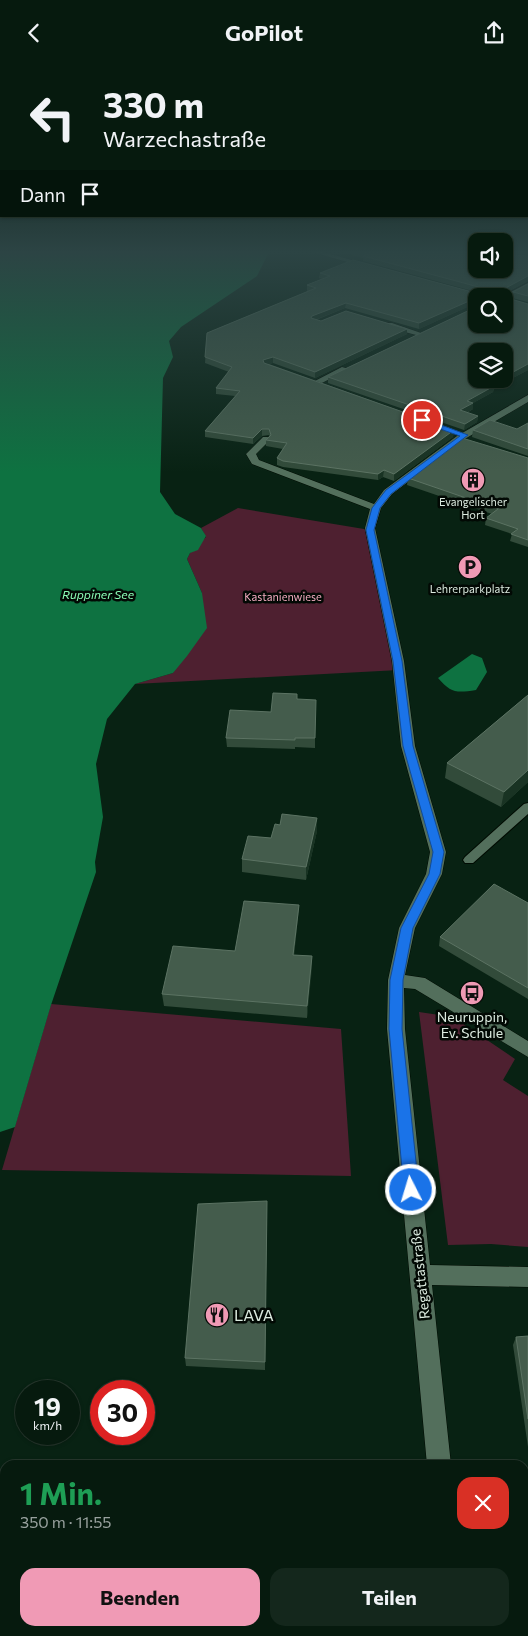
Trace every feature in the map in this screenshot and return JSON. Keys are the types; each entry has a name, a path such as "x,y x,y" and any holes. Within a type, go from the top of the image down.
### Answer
{"street":[{"path":"394,325 424,332 411,338"},
{"path":"315,383 350,367"},
{"name":"Regattastraße","path":"439,1460 396,1034 396,980 407,928 434,874 438,852 408,746 398,661 370,530 376,508 388,492 465,438 528,398"},
{"path":"449,430 465,438"},
{"path":"266,439 251,454 255,462 376,508"},
{"path":"396,980 419,983 528,1050"},
{"path":"420,1275 528,1277"}],"lane":[{"path":"469,860 528,807"}],"green space":[{"name":"Kastanienwiese","path":"238,508 370,530 399,670 135,684 173,673 202,593 187,559 190,553 206,537 201,528"},
{"path":"51,1004 341,1029 351,1176 2,1170"},
{"path":"419,1012 453,1017 515,1059 503,1080 528,1096 528,1247 491,1244 448,1245"}],"water":[{"name":"Ruppiner See","path":"0,325 184,325 169,341 173,357 163,378 160,492 175,514 201,528 206,536 198,550 190,553 187,559 202,593 207,628 173,673 135,684 107,719 96,764 103,817 95,862 96,872 51,1005 15,1127 0,1132"},
{"path":"472,654 482,658 487,672 476,690 454,691 438,678"}],"building":[{"path":"226,325 395,325 407,329 315,372 273,357 263,360 264,363 454,430 394,474 384,470 378,474 283,461 277,458 287,443 266,440 271,435 269,429 262,429 253,438 205,431 240,391 216,388 232,367 205,357 207,333"},
{"path":"437,325 468,325 468,333 513,333 513,325 528,325 528,364 513,372 513,343 468,343 468,388 490,388 467,401 473,403 460,410 478,416 465,424 328,377"},
{"path":"490,420 517,429 528,423 528,449 473,430"},
{"path":"462,438 528,458 528,540 511,534 518,529 486,518 498,509 408,478"},
{"path":"273,693 297,694 297,699 316,700 315,738 295,738 295,740 226,738 230,710 271,712"},
{"path":"528,695 528,770 504,792 447,763"},
{"path":"282,814 317,818 306,867 242,859 248,836 271,838 275,824 280,825"},
{"path":"494,884 528,903 528,988 440,937"},
{"path":"244,901 299,905 293,955 312,956 307,1006 162,994 173,946 235,951"},
{"path":"267,1201 265,1362 185,1358 198,1204"},
{"path":"528,1336 528,1419 516,1337"}],"place":[{"name":"Evangelischer Hort","path":"473,480"},
{"name":"Lehrerparkplatz","path":"470,567"},
{"name":"Neuruppin, Ev. Schule","path":"472,993"},
{"name":"LAVA","path":"217,1315"}],"route":[{"path":"411,1190 396,1029 396,980 407,928 434,874 438,852 408,746 398,661 370,530 376,508 388,492 465,435 422,420"}]}
